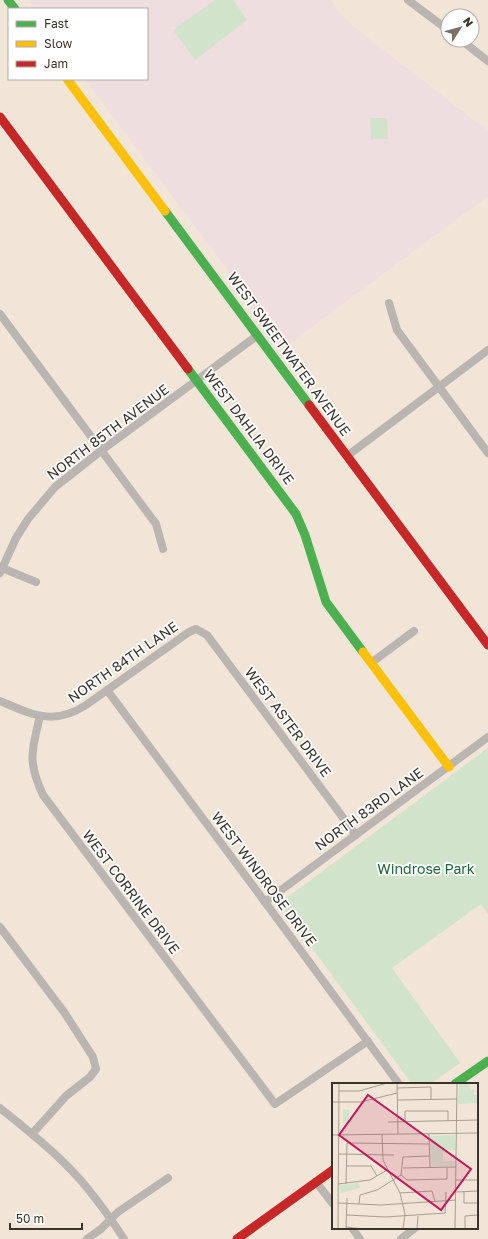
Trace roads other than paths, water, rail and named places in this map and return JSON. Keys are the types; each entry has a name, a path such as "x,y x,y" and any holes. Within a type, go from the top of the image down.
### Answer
{"street":[{"path":"8,0 14,8"},
{"path":"408,0 440,24"},
{"path":"471,48 488,61"},
{"name":"WEST SWEETWATER AVENUE","path":"68,80 488,645"},
{"name":"WEST DAHLIA DRIVE","path":"0,117 296,514 304,532 326,602 448,767"},
{"path":"389,303 397,330 439,387 485,442 488,454"},
{"path":"0,314 156,524 163,549"},
{"name":"NORTH 85TH AVENUE","path":"1,570 16,538 28,520 55,487 102,450 258,335"},
{"path":"347,456 488,350"},
{"path":"1,570 36,582"},
{"name":"NORTH 84TH LANE","path":"40,716 55,717 67,715 77,711 189,632 196,629"},
{"name":"WEST ASTER DRIVE","path":"196,629 207,635 356,835"},
{"path":"371,663 414,631"},
{"name":"WEST WINDROSE DRIVE","path":"107,690 398,1083"},
{"path":"0,702 27,713 40,716"},
{"name":"WEST CORRINE DRIVE","path":"40,716 33,746 32,767 43,795 275,1104 368,1041"},
{"name":"NORTH 83RD LANE","path":"265,902 488,737"},
{"path":"0,928 64,1012 93,1057 96,1069 90,1077 66,1096 32,1134"},
{"path":"457,1083 488,1061"},
{"path":"0,1108 57,1156 89,1189 124,1239"},
{"path":"236,1239 332,1171"},
{"path":"87,1239 111,1220 118,1212 168,1178"},
{"path":"316,1182 332,1203"},
{"path":"353,1229 360,1239"},
{"path":"401,1239 414,1229"}],"park label":[{"name":"Windrose Park","path":"426,869"}]}
